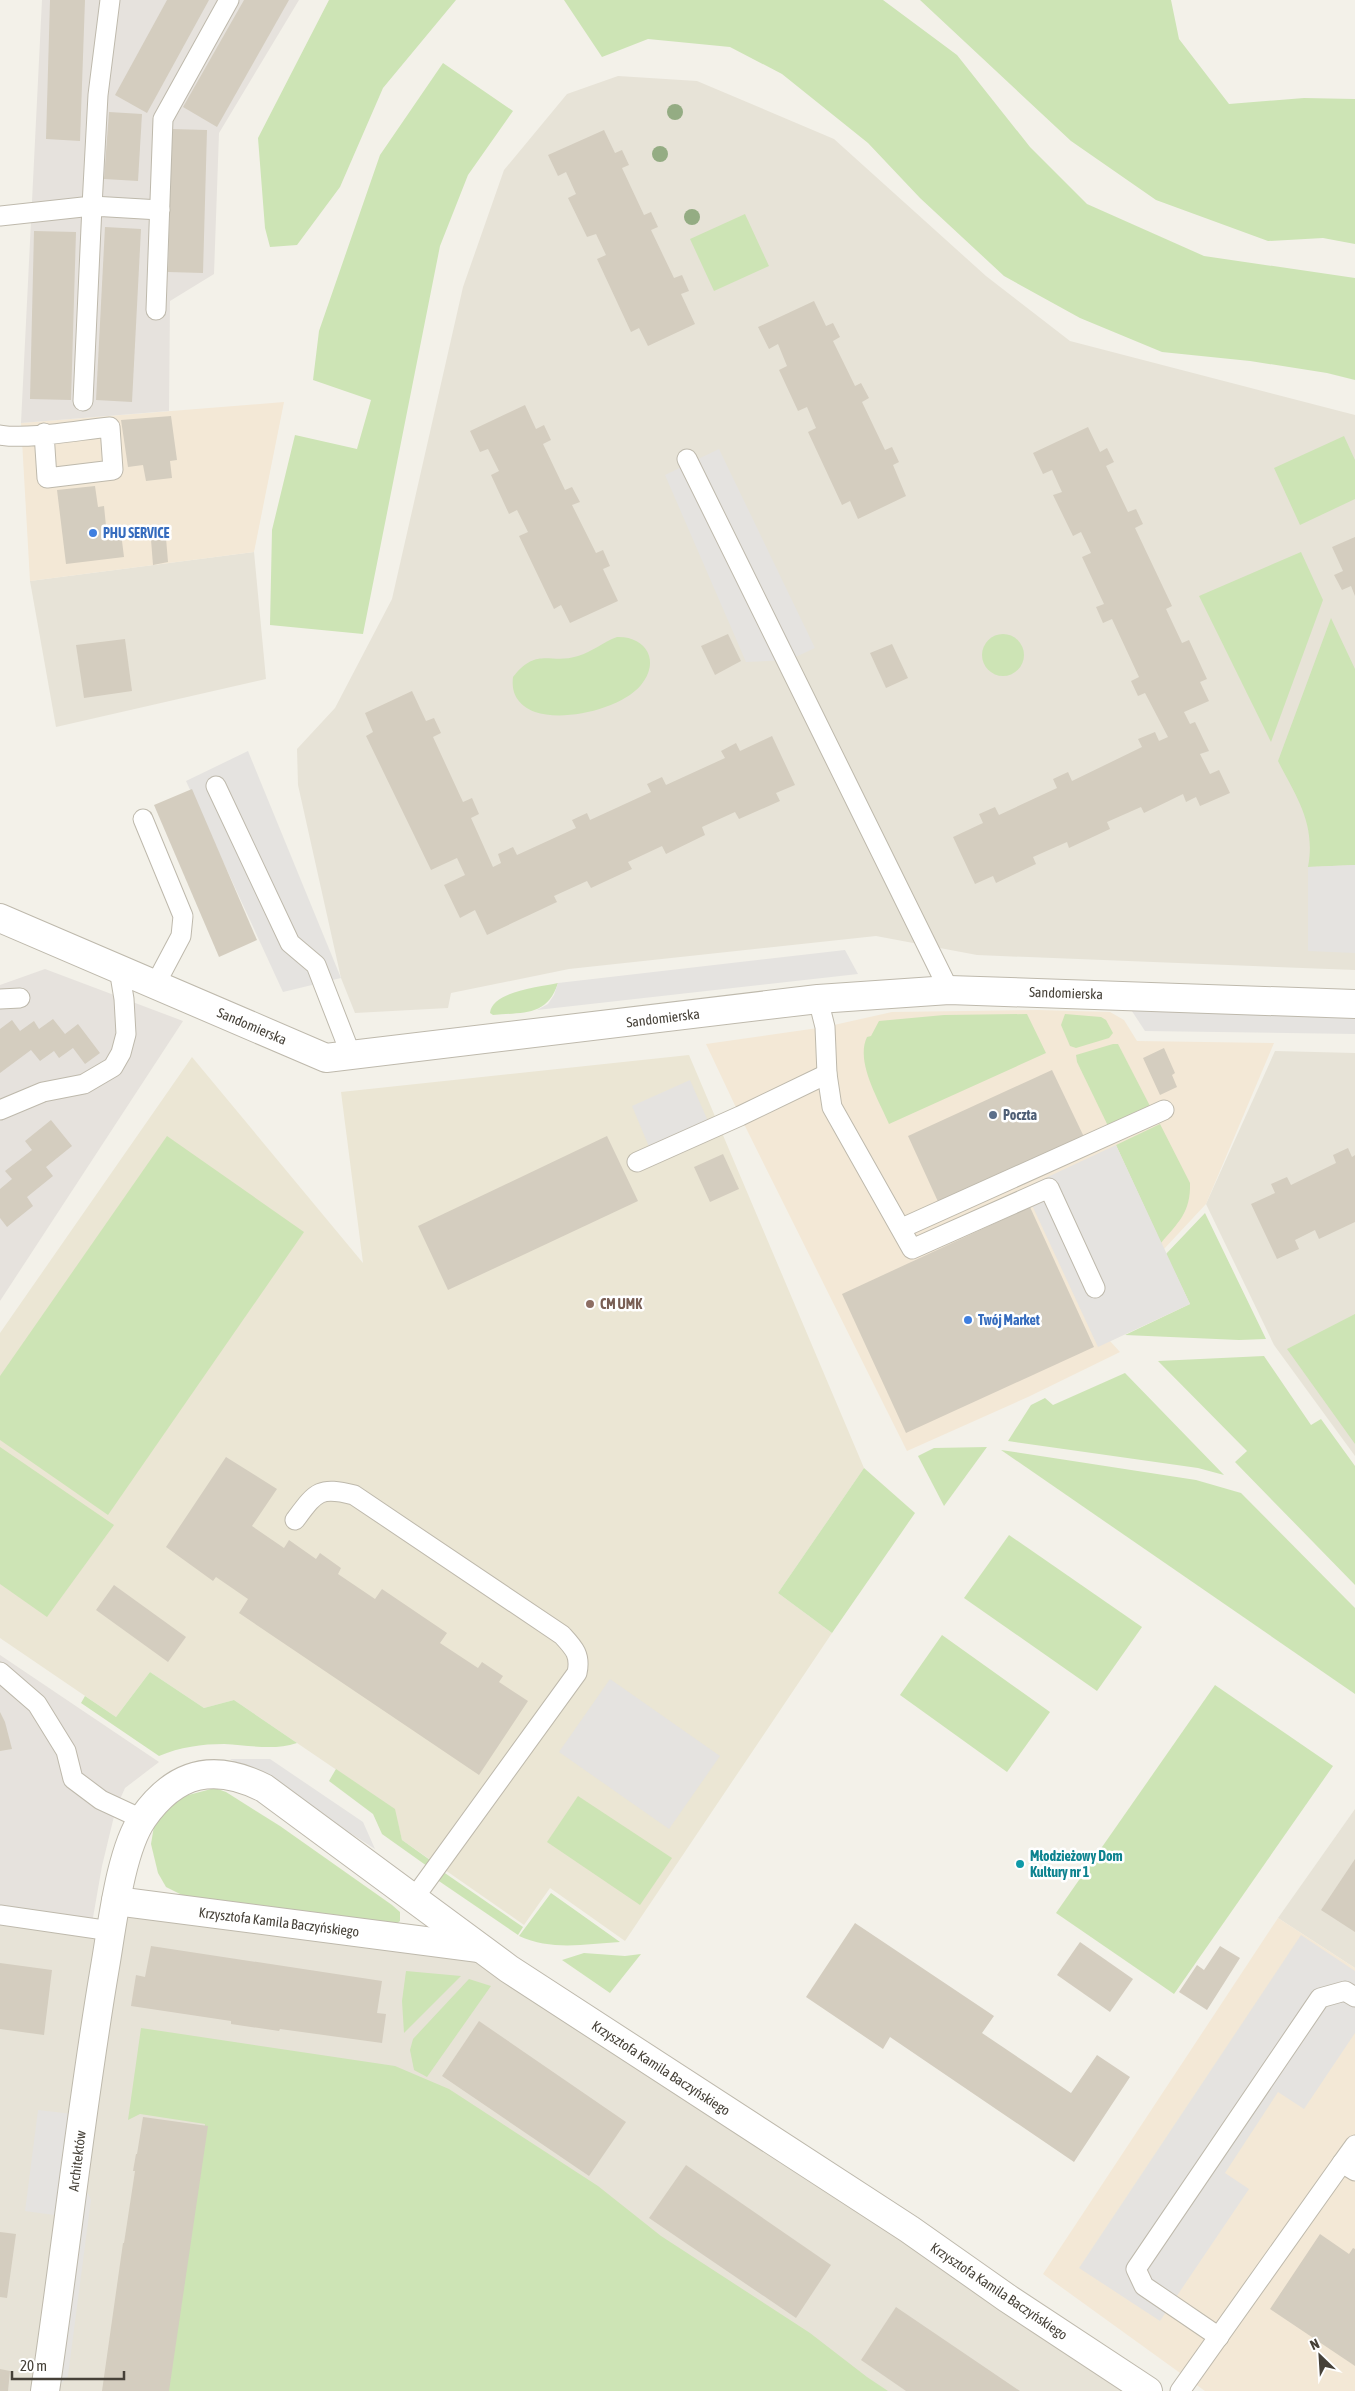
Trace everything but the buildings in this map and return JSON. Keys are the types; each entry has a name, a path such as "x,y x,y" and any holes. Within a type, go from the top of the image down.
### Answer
{"street":[{"name":"Sandomierska","path":"0,918 326,1058 818,999 949,990 1355,1004"},
{"name":"Architektów","path":"45,2391 69,2228 88,2065 116,1901 130,1848 142,1819 161,1796 184,1780 216,1772 242,1777 264,1788 483,1949"},
{"name":"Krzysztofa Kamila Baczyńskiego","path":"116,1901 483,1949 509,1969 909,2229 1007,2298 1148,2391"}],"lane":[{"path":"83,401 98,95 110,0"},
{"path":"156,310 163,119 229,0"},
{"path":"0,216 92,206 160,210"},
{"path":"0,435 12,436 44,433"},
{"path":"687,460 949,990"},
{"path":"216,786 290,943 316,965 352,1055"},
{"path":"143,819 183,916 181,936 155,985"},
{"path":"0,1110 43,1092 84,1084 113,1067 121,1053 126,1034 124,999 119,969"},
{"path":"0,1000 20,998"},
{"path":"818,999 825,1027 827,1074 832,1108 902,1228 912,1249 1049,1188 1095,1288"},
{"path":"637,1162 740,1116 827,1074"},
{"path":"902,1228 1164,1110"},
{"path":"295,1520 310,1500 321,1492 334,1490 354,1495 562,1635 573,1648 580,1661 578,1673 414,1898"},
{"path":"0,1672 37,1704 66,1751 73,1779 100,1800 142,1819"},
{"path":"0,1916 111,1931"},
{"path":"1219,2337 1144,2286 1136,2269 1320,1998 1346,1991 1355,1997"},
{"path":"1180,2391 1349,2167 1355,2144"}],"shaded area":[{"path":"42,0 299,0 219,133 214,274 170,301 169,411 21,423"},
{"path":"618,76 697,81 834,139 986,276 1070,341 1355,415 1355,970 977,955 876,936 569,969 451,993 448,1008 355,1013 341,978 298,785 297,749 335,708 392,599 463,287 504,170 567,94"},
{"path":"284,402 254,552 30,581 21,423"},
{"path":"719,449 815,648 789,660 746,662 665,475"},
{"path":"254,552 266,679 56,727 30,581"},
{"path":"248,751 341,978 283,992 186,781"},
{"path":"1355,865 1355,953 1308,951 1308,867"},
{"path":"845,950 858,974 537,1010 548,1004 554,995 558,983"},
{"path":"45,969 183,1021 0,1301 0,985"},
{"path":"1122,996 1355,1004 1355,1034 1145,1031"},
{"path":"1038,1010 1110,1012 1124,1020 1137,1041 1274,1043 1206,1204 1164,1249 1190,1304 1110,1341 1120,1352 1028,1397 907,1451 706,1044 825,1027 892,1012"},
{"path":"1275,1051 1355,1053 1355,1456 1274,1345 1206,1204"},
{"path":"689,1055 864,1468 778,1593 832,1633 625,1941 550,1888 524,1925 402,1840 394,1809 234,1700 204,1708 150,1672 116,1717 0,1638 0,1333 192,1057 363,1263 341,1092"},
{"path":"690,1080 711,1128 652,1154 632,1106"},
{"path":"1116,1145 1190,1304 1098,1347 1024,1188"},
{"path":"0,1655 159,1762 125,1788 116,1808 102,1866 91,1929 0,1915"},
{"path":"610,1679 720,1756 669,1829 559,1752"},
{"path":"230,1759 270,1759 363,1822 375,1849 268,1780"},
{"path":"1355,1809 1355,1968 1278,1918"},
{"path":"116,1901 483,1949 1148,2391 0,2391 0,1915 111,1931"},
{"path":"1278,1918 1355,1968 1355,2391 1205,2391 1043,2274"},
{"path":"1301,1935 1355,1971 1355,2033 1304,2109 1278,2092 1225,2173 1249,2189 1160,2321 1079,2268"},
{"path":"38,2110 73,2114 61,2216 25,2211"},
{"path":"76,2168 91,2200 68,2376 55,2391"}],"green space":[{"path":"329,0 456,0 383,88 340,187 297,245 270,247 265,228 258,138"},
{"path":"564,0 883,0 957,55 1030,147 1087,204 1204,256 1355,278 1355,380 1327,373 1250,361 1162,352 1080,318 1004,276 920,198 868,143 782,74 730,47 648,39 602,57"},
{"path":"920,0 1171,0 1179,39 1229,104 1304,98 1355,99 1355,244 1323,238 1268,241 1156,200 1071,141"},
{"path":"443,63 513,111 468,175 440,246 363,634 270,625 272,530 295,435 357,449 371,400 313,380 319,331 380,155"},
{"path":"745,214 769,266 714,291 690,239"},
{"path":"1344,436 1355,460 1355,499 1300,525 1274,468"},
{"path":"1301,552 1323,600 1271,742 1199,596"},
{"path":"1331,618 1355,669 1355,865 1308,867 1310,852 1307,824 1298,799 1278,761"},
{"path":"1003,634 1018,640 1024,655 1018,670 1003,676 988,670 982,655 988,640"},
{"path":"617,637 627,638 643,645 650,659 647,676 641,685 620,701 606,707 576,714 547,715 529,709 517,698 513,689 513,677 529,662 544,658 559,659 578,656"},
{"path":"558,983 547,1002 533,1011 493,1015 490,1013 493,1006 499,1000 508,995 529,988"},
{"path":"1027,1014 1046,1053 889,1124 874,1093 864,1058 864,1047 867,1037 871,1036 879,1021 944,1015"},
{"path":"1065,1014 1101,1017 1106,1020 1113,1033 1109,1038 1076,1048 1070,1046 1061,1025"},
{"path":"1118,1044 1151,1108 1109,1128 1077,1062 1076,1055"},
{"path":"1160,1124 1190,1183 1190,1193 1186,1209 1178,1223 1161,1243 1116,1145"},
{"path":"167,1136 304,1232 108,1515 0,1440 0,1376"},
{"path":"1205,1213 1266,1339 1239,1340 1125,1335 1190,1304 1166,1254"},
{"path":"1355,1314 1355,1444 1287,1349"},
{"path":"1264,1356 1311,1425 1321,1419 1355,1466 1355,1585 1235,1462 1247,1451 1158,1361"},
{"path":"1125,1373 1224,1475 1198,1468 1008,1441 1031,1405 1045,1398 1053,1405"},
{"path":"0,1447 114,1525 47,1617 0,1584"},
{"path":"987,1447 944,1506 918,1456 934,1448"},
{"path":"1001,1450 1196,1480 1241,1493 1355,1608 1355,1694"},
{"path":"864,1468 915,1513 832,1633 778,1593"},
{"path":"1009,1535 1142,1627 1097,1691 964,1598"},
{"path":"942,1635 1050,1712 1007,1772 900,1695"},
{"path":"150,1672 204,1708 234,1700 297,1743 279,1747 208,1745 183,1748 159,1756 81,1703 85,1696 116,1717"},
{"path":"1215,1685 1333,1766 1174,1994 1056,1913"},
{"path":"336,1769 395,1809 402,1840 430,1860 427,1866 382,1834 373,1814 329,1781"},
{"path":"215,1788 226,1792 280,1826 392,1905 400,1912 400,1921 392,1927 188,1898 166,1887 158,1873 151,1844 154,1826 163,1812 177,1798"},
{"path":"578,1796 672,1858 640,1905 547,1842"},
{"path":"439,1869 523,1927 518,1935 433,1877"},
{"path":"551,1893 620,1942 556,1945 531,1941 519,1936"},
{"path":"584,1953 625,1956 641,1954 610,1993 562,1960"},
{"path":"406,1971 461,1976 404,2033 402,2001"},
{"path":"469,1979 491,1986 427,2077 414,2070 410,2050 413,2039"},
{"path":"141,2028 395,2066 449,2089 598,2186 661,2236 810,2333 888,2391 165,2391 205,2124 140,2114 128,2120"}],"place":[{"name":"PHU SERVICE","path":"93,533"},
{"name":"Poczta","path":"993,1115"},
{"name":"CM UMK","path":"590,1304"},
{"name":"Twój Market","path":"968,1320"},
{"name":"Młodzieżowy Dom Kultury nr 1","path":"1020,1864"}]}
